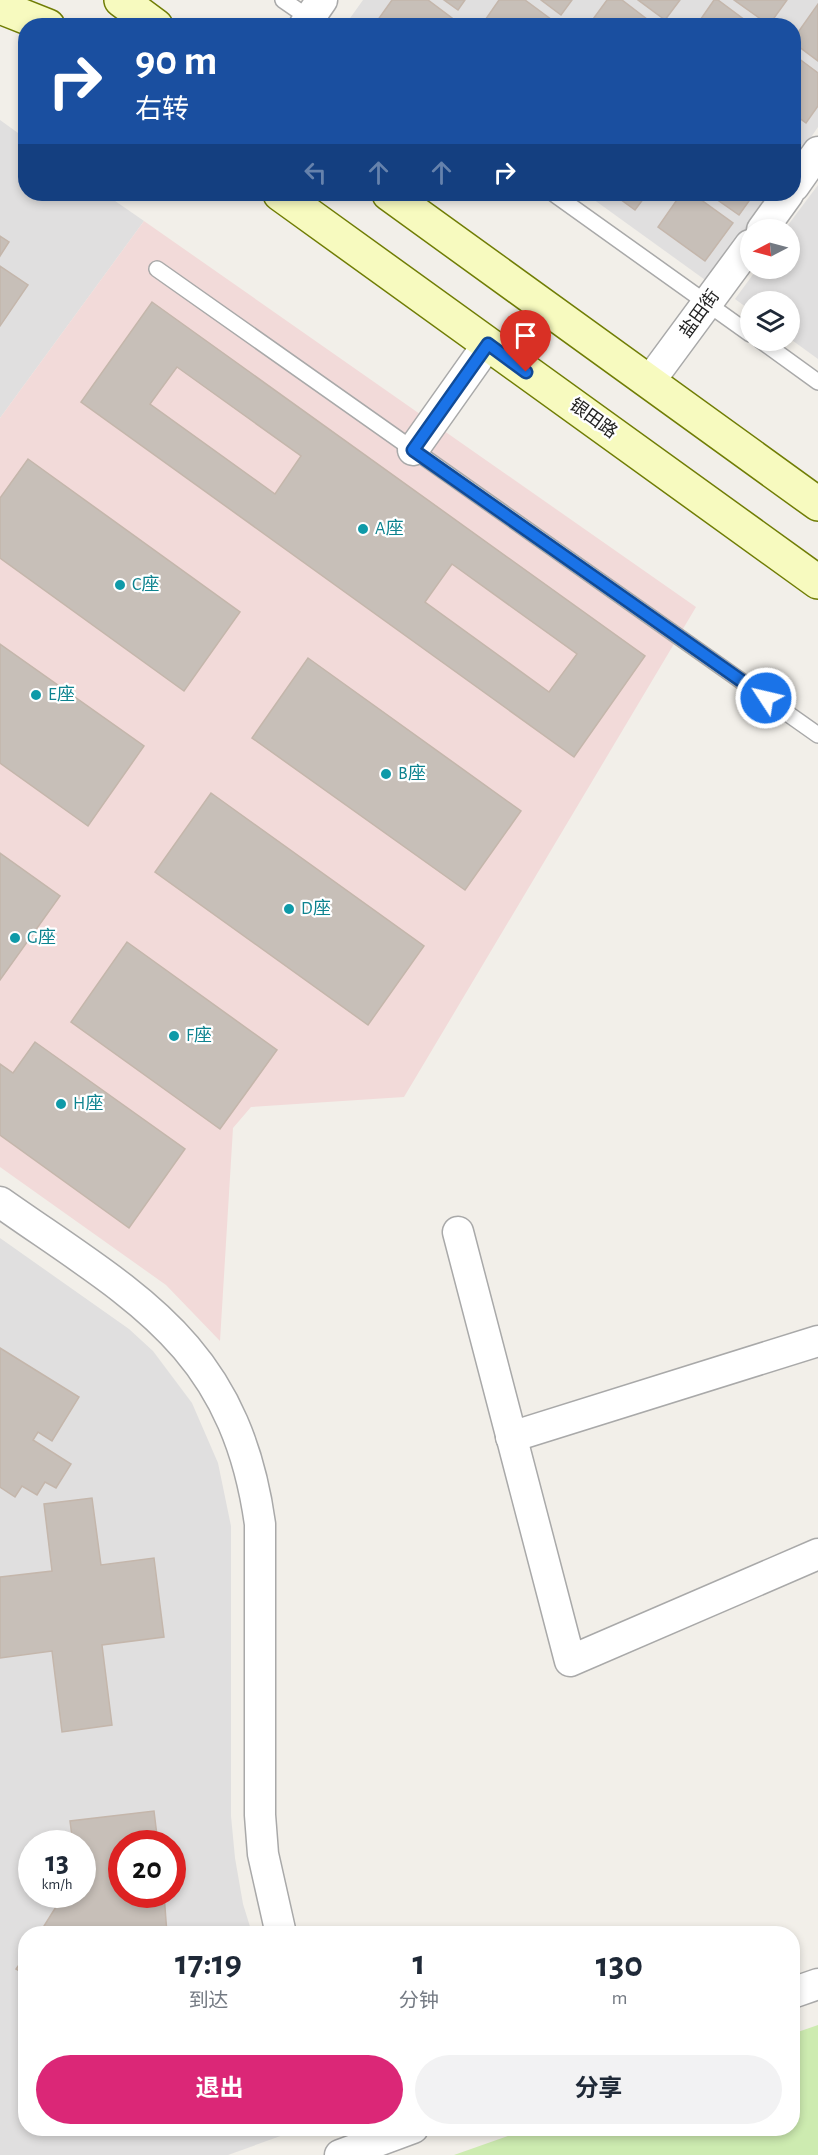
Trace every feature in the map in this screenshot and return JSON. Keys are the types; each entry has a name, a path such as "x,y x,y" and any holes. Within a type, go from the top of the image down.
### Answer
{"street":[{"path":"121,0 145,18"},
{"path":"0,7 40,16"},
{"path":"801,176 818,152"},
{"name":"银田路","path":"290,201 818,582"},
{"path":"399,201 818,504"},
{"path":"770,219 783,201"},
{"name":"盐田街","path":"649,382 740,259"},
{"path":"413,450 488,344"},
{"path":"0,1202 148,1307 197,1359 217,1388 233,1420 255,1489 260,1524 260,1815 263,1854 279,1926"},
{"path":"458,1232 570,1661 818,1554"},
{"path":"511,1437 818,1341"},
{"path":"800,1990 818,1984"},
{"path":"340,2155 374,2136"}],"lane":[{"path":"283,0 314,17"},
{"path":"564,201 740,327"},
{"path":"157,269 818,735"},
{"path":"775,351 818,382"}],"shaded area":[{"path":"363,0 818,0 818,127 801,152 801,18 350,18"},
{"path":"0,120 18,133 18,201 115,201 144,221 0,418"},
{"path":"818,185 818,359 800,346 800,291 741,291 750,279 800,279 800,219 792,219"},
{"path":"596,201 766,201 753,219 740,219 740,237 708,282"},
{"path":"144,221 696,607 404,1097 251,1107 233,1128 220,1341 166,1285 0,1167 0,418"},
{"path":"740,292 740,303 735,299"},
{"path":"0,1238 129,1329 153,1351 192,1403 218,1463 231,1526 231,1816 235,1858 243,1904 250,1926 18,1926 18,2136 281,2136 228,2155 0,2155"}],"green space":[{"path":"818,2025 818,2155 454,2155 508,2136 800,2136 800,2031"}],"building":[{"path":"392,0 428,0 452,18 379,18"},
{"path":"444,0 465,0 458,10"},
{"path":"499,0 525,0 549,18 487,18"},
{"path":"541,0 572,0 561,15"},
{"path":"607,0 622,0 646,18 594,18"},
{"path":"638,0 680,0 666,18 662,18"},
{"path":"714,0 718,0 742,18 702,18"},
{"path":"734,0 787,0 774,18 759,18"},
{"path":"818,4 818,61 801,48 801,28"},
{"path":"801,60 818,73 818,106 806,123 801,119"},
{"path":"623,201 642,201 635,210"},
{"path":"676,201 703,201 733,223 705,261 658,227"},
{"path":"719,201 749,201 739,215"},
{"path":"0,236 9,242 0,256"},
{"path":"0,266 28,285 0,326"},
{"name":"A座","path":"152,302 645,656 574,757 81,402","holes":["177,367 301,456 275,494 150,404","452,564 577,654 549,692 425,602"]},
{"name":"C座","path":"28,459 240,612 184,691 0,558 0,498"},
{"name":"E座","path":"0,644 144,746 88,826 0,763"},
{"name":"B座","path":"308,658 521,811 465,890 252,738"},
{"name":"D座","path":"211,793 424,946 368,1025 155,872"},
{"name":"G座","path":"0,853 60,896 0,980"},
{"name":"F座","path":"127,942 277,1050 220,1129 71,1022"},
{"name":"H座","path":"35,1042 185,1149 129,1228 0,1135 0,1064 13,1073"},
{"path":"0,1348 79,1397 52,1441 38,1432 33,1440 71,1464 56,1488 45,1482 37,1495 22,1486 15,1497 0,1487"},
{"path":"92,1498 101,1565 154,1558 164,1637 102,1645 112,1725 62,1732 52,1651 0,1658 0,1577 52,1571 44,1504"},
{"path":"154,1811 156,1830 108,1830 108,1908 165,1908 166,1926 44,1926 55,1908 96,1908 96,1830 71,1830 70,1821"}],"place":[{"name":"A座","path":"363,529"},
{"name":"C座","path":"120,585"},
{"name":"E座","path":"36,695"},
{"name":"B座","path":"386,774"},
{"name":"D座","path":"289,909"},
{"name":"G座","path":"15,938"},
{"name":"F座","path":"174,1036"},
{"name":"H座","path":"61,1104"}],"route":[{"path":"526,372 488,344 413,450 766,698"}]}
